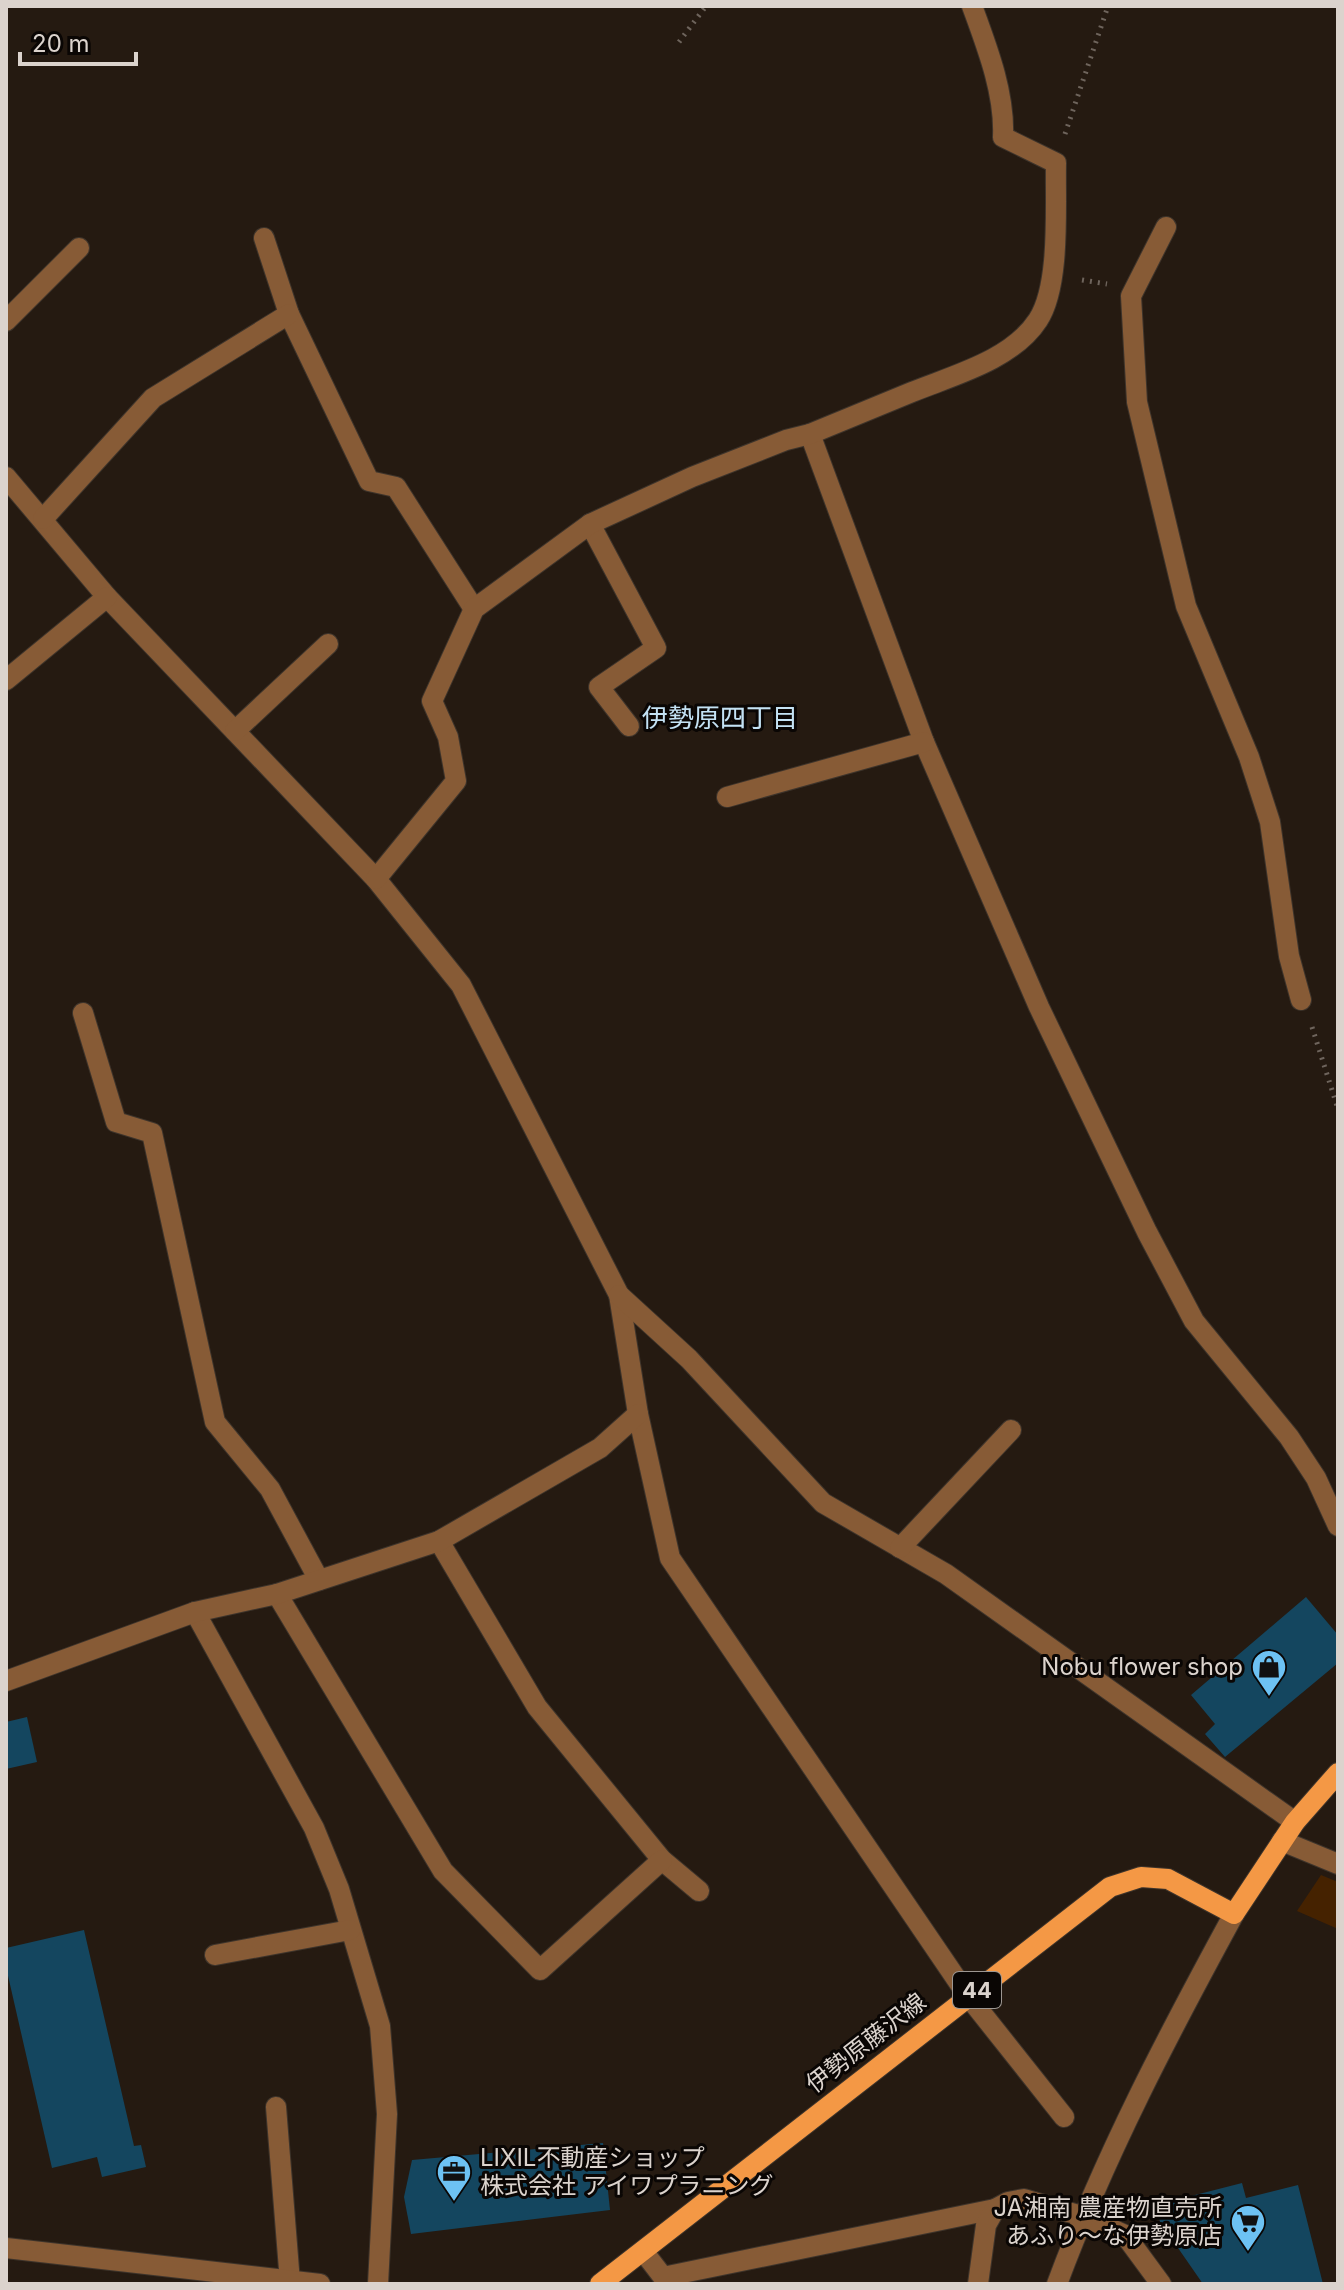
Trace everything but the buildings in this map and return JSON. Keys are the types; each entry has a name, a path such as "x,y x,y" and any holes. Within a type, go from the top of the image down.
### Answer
{"main road":[{"path":"1234,1914 1295,1822 1338,1773"},
{"name":"伊勢原藤沢線","path":"600,2284 1110,1887 1141,1877 1168,1879 1234,1914"}],"street":[{"path":"376,879 456,781 448,737 432,701 474,609 590,524 692,477 786,440 810,434 969,369 1005,352 1026,335 1040,318 1053,275 1056,163 1003,137 1004,119 992,66 972,6"},
{"path":"1166,227 1131,296 1137,402 1186,606 1249,757 1270,822 1289,956 1301,1000"},
{"path":"264,238 289,314 369,481 396,487 474,609"},
{"path":"6,321 79,248"},
{"path":"43,519 153,398 289,314"},
{"path":"810,434 924,742 1039,1007 1194,1321 1303,1457 1338,1526"},
{"path":"10,489 43,519 107,597 376,879 461,985 619,1295 638,1414 670,1558 968,1996 1064,2117"},
{"path":"590,524 656,648 599,687 629,726"},
{"path":"6,680 107,597"},
{"path":"235,731 328,644"},
{"path":"727,797 924,742"},
{"path":"83,1013 116,1122 152,1133 215,1422 270,1489 319,1580"},
{"path":"619,1295 689,1359 823,1503 946,1574 1295,1822"},
{"path":"6,1681 195,1612 277,1594 439,1541 600,1448 638,1414"},
{"path":"900,1548 1011,1430"},
{"path":"439,1541 537,1707 662,1860 699,1891"},
{"path":"277,1594 443,1871 540,1970 662,1860"},
{"path":"195,1612 314,1828 339,1889 380,2026 387,2114 378,2284"},
{"path":"1282,1841 1338,1864"},
{"path":"1057,2284 1107,2159 1175,2022 1234,1914"},
{"path":"215,1955 350,1930"},
{"path":"276,2107 290,2282"},
{"path":"643,2251 663,2277 995,2209 1024,2199 1082,2216 1125,2235 1161,2284"},
{"path":"978,2284 986,2225 995,2209"},
{"path":"6,2248 320,2284"}],"path":[{"path":"679,42 706,6"},
{"path":"1056,163 1108,6"},
{"path":"1053,275 1134,289"},
{"path":"1301,1000 1308,1011 1338,1109"}],"shaded area":[{"path":"1321,1875 1338,1882 1338,1929 1297,1911"}],"place":[{"name":"Nobu flower shop","path":"1269,1698"},
{"name":"LIXIL不動産ショップ 株式会社 アイワプラニング","path":"454,2203"},
{"name":"JA湘南 農産物直売所 あふり～な伊勢原店","path":"1248,2253"}],"district":[{"name":"伊勢原四丁目","path":"720,718"}]}
